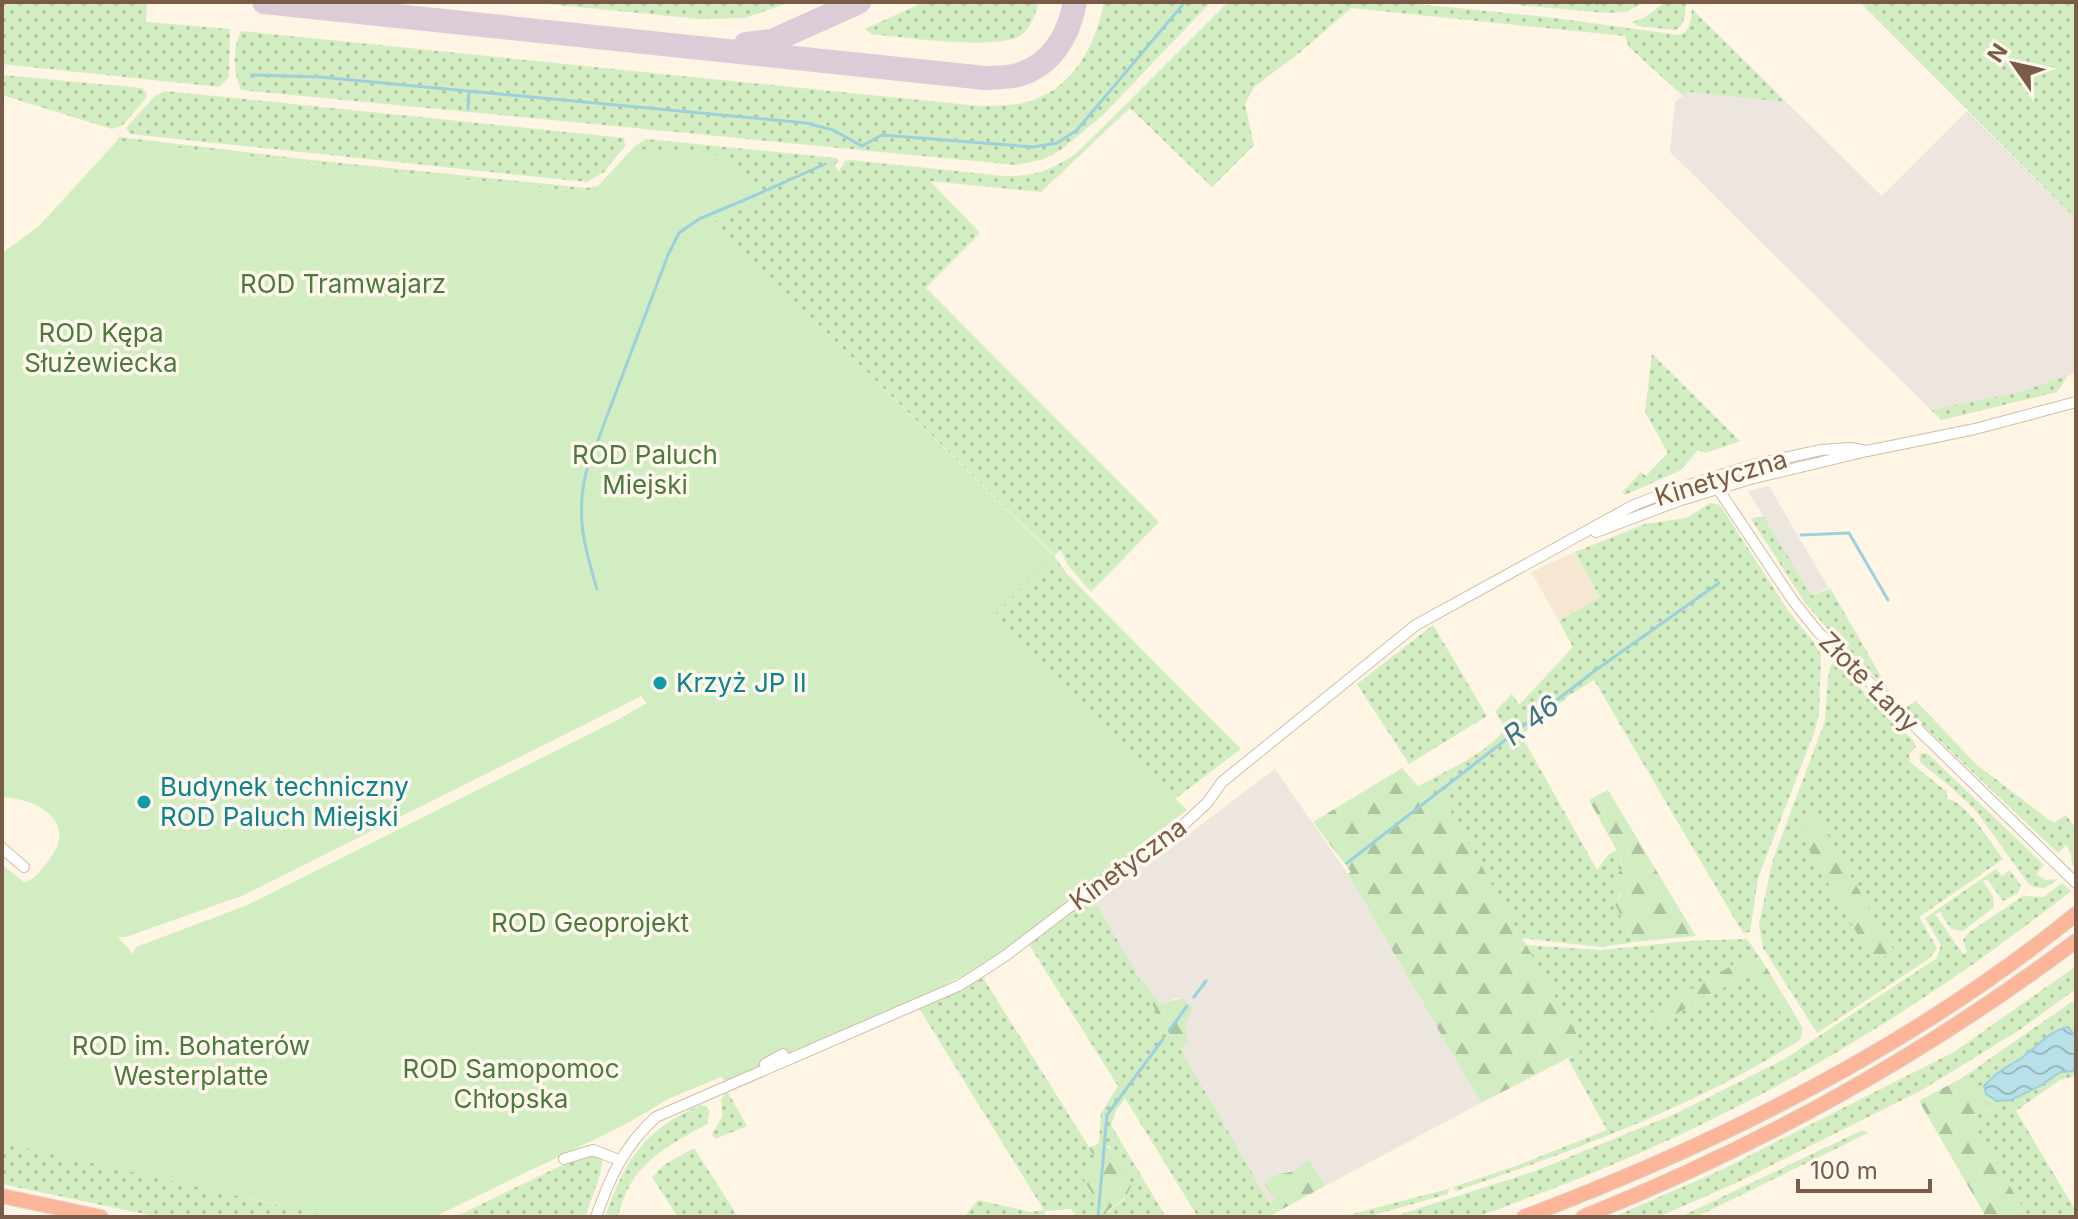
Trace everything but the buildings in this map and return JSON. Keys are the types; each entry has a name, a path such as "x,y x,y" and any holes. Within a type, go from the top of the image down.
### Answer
{"highway":[{"path":"1524,1217 1655,1165 1815,1087 1958,1000 2076,914"},
{"path":"1583,1217 1728,1154 1825,1105 1960,1023 2076,941"},
{"path":"2,1196 101,1217"}],"street":[{"name":"Kinetyczna","path":"1583,535 1719,488 1867,451 1975,429 2076,402"},
{"name":"Kinetyczna","path":"675,1107 762,1072 958,986 976,975 1139,854 1169,838 1207,803 1222,782 1403,634 1439,611 1632,506 1710,477 1821,450 1851,448 1867,451"},
{"name":"Złote Łany","path":"1710,477 1794,602 1818,632 2076,883"},
{"path":"2,848 24,867"},
{"name":"Kinetyczna","path":"596,1217 619,1160 656,1117 783,1054"},
{"path":"564,1159 593,1150 619,1160"}],"shaded area":[{"path":"1688,92 1786,102 1882,196 1967,111 2076,219 2076,373 2020,392 1931,410 1670,152 1675,102"},
{"path":"1769,486 1828,587 1812,596 1748,491"},
{"path":"1575,552 1600,597 1559,621 1531,572"},
{"path":"1275,769 1348,874 1481,1103 1325,1186 1310,1160 1289,1171 1276,1201 1270,1204 1178,1050 1188,1044 1185,1024 1192,1009 1183,998 1160,1004 1143,978 1139,980 1090,893 1137,858 1144,868"}],"green space":[{"path":"2,2 147,2 146,22 230,29 229,77 219,87 2,64"},
{"path":"527,2 791,2 745,18 699,19"},
{"path":"924,2 1038,2 1027,29 1009,40 949,42 871,34 865,29"},
{"path":"1104,2 1211,2 1102,116 1061,150 1044,159 1016,165 241,90 235,68 236,46 241,31 979,106 1012,105 1040,97 1068,78 1087,51"},
{"path":"1228,2 1398,2 1547,17 1679,35 1688,28 1692,9 1786,102 1688,92 1683,96 1629,47 1625,36 1351,8 1254,87 1245,104 1254,145 1212,187 1130,108 1041,192 930,181 980,233 926,288 1159,522 1091,592 1067,564 1061,550 1054,556 1067,574 1241,749 1175,799 991,618 1054,555 639,149 596,193 116,141 119,137 586,188 598,186 635,146 646,139 837,158 839,161 834,165 839,171 845,161 850,160 1004,176 1025,175 1054,167 1080,150"},
{"path":"1486,2 1647,2 1625,12 1606,13"},
{"path":"1665,2 1686,2 1679,28 1637,26 1632,22 1644,18"},
{"path":"1860,2 2076,2 2076,219"},
{"path":"2,75 142,88 147,93 123,125 112,129 2,95"},
{"path":"165,91 624,138 625,146 604,172 587,182 130,134 126,128 155,96"},
{"path":"117,141 596,193 639,149 719,155 763,200 714,222 1054,556 991,618 1187,810 998,956 965,974 865,1024 727,1083 721,1077 668,1099 626,1124 434,1217 333,1217 2,1143 2,865 24,882 31,879 47,863 56,849 59,836 57,825 42,808 2,797 2,253 38,227","holes":["641,696 647,703 245,906 136,947 133,954 118,937 126,937 244,895"]},
{"path":"1652,354 1740,441 1705,453 1698,450 1681,470 1625,495 1622,493 1641,472 1646,476 1668,453 1645,412"},
{"path":"2068,375 2057,392 1942,420 1931,410 2020,392"},
{"path":"1711,503 1720,505 1789,612 1821,655 1819,715 1758,878 1750,932 1743,933 1594,680 1570,695 1521,735 1597,870 1609,854 1617,850 1622,877 1615,904 1634,942 1601,947 1520,938 1446,803 1428,781 1470,758 1499,736 1505,728 1495,711 1512,694 1519,705 1573,647 1559,621 1600,597 1575,552 1645,524 1686,518"},
{"path":"1764,517 1812,596 1830,588 1890,692 1806,604 1751,519"},
{"path":"1433,625 1487,716 1409,764 1357,684"},
{"path":"1834,662 1914,741 1916,747 1909,754 1910,762 1947,792 1947,799 1969,814 2003,859 1919,917 1937,948 1930,958 1817,1033 1763,948 1759,924 1773,859 1825,721 1828,679"},
{"path":"1916,701 1977,765 2048,819 2054,823 2066,815 2076,829 2076,862 2072,866 2066,845 2058,853 1905,708"},
{"path":"1921,753 1928,754 2044,865 2036,874 2046,880 2058,879 2045,888 2028,883 1977,812 1921,763"},
{"path":"1402,768 1418,786 1428,781 1446,803 1577,1035 1580,1052 1481,1103 1348,874 1351,872 1313,822"},
{"path":"1608,790 1696,936 1634,942 1615,904 1621,893 1614,880 1622,868 1621,858 1589,800"},
{"path":"1808,815 1815,817 1824,829 1894,951 1874,963 1802,838"},
{"path":"1996,869 2002,876 2010,870 2021,886 2018,893 2003,901 1987,879 1983,881 1993,897 1994,907 1963,931 1951,929 1940,912 1935,914 1963,954 1967,952 1963,940 1968,933 2023,896 2044,897 2062,883 2071,891 1904,1011 1787,1080 1666,1141 1495,1211 1471,1217 1392,1217 1535,1171 1675,1114 1783,1060 1937,958 1941,945 1925,918"},
{"path":"1090,893 1275,1213 1268,1217 1198,1217 1125,1098 1111,1125 1166,1217 1106,1217 1106,1212 1125,1199 1110,1147 1099,1143 1101,1113 1118,1086 1028,943"},
{"path":"1747,939 1761,959 1736,963 1646,1017 1654,1026 1747,975 1759,974 1783,1016 1793,1011 1803,1029 1800,1040 1719,1086 1633,1125 1456,1191 1453,1187 1607,1130 1568,1059 1580,1052 1577,1035 1524,945 1602,950 1688,941"},
{"path":"1761,959 1793,1011 1783,1016 1758,974 1747,975 1654,1026 1646,1016 1736,963"},
{"path":"2076,966 2076,989 2021,1029 1922,1090 1736,1183 1658,1217 1613,1217 1719,1171 1954,1052"},
{"path":"982,976 1099,1163 1097,1217 1076,1217 1071,1209 1045,1211 1044,1217 964,1217 978,1200 1031,1212 1044,1210 919,1008"},
{"path":"1142,978 1160,1004 1183,998 1193,1009 1185,1024 1188,1044 1178,1050 1139,980"},
{"path":"2076,999 2076,1076 2060,1080 2016,1111 2076,1211 2076,1217 2028,1217 1970,1118 1979,1112 2001,1111 1996,1103 1979,1095 1962,1078"},
{"path":"1962,1078 2002,1111 1979,1112 1970,1118 2028,1217 1986,1217 1919,1101"},
{"path":"727,1091 747,1126 715,1139 712,1134 722,1117 721,1099"},
{"path":"700,1105 710,1110 707,1124 651,1160 631,1183 618,1217 605,1217 629,1163 639,1149 664,1125"},
{"path":"2,1113 94,1163 123,1170 132,1161 195,1186 282,1206 294,1195 354,1217 159,1217 2,1184"},
{"path":"1862,1130 1868,1133 1696,1217 1680,1217"},
{"path":"1099,1143 1116,1155 1131,1186 1123,1199 1106,1212 1106,1217 1097,1217 1099,1205 1083,1178 1098,1163 1089,1148"},
{"path":"694,1148 738,1217 678,1217 652,1177 664,1165"},
{"path":"587,1153 603,1156 600,1175 585,1217 455,1217"},
{"path":"1310,1160 1325,1186 1275,1213 1270,1204 1275,1200 1265,1185 1274,1176 1293,1171"},
{"path":"1453,1187 1448,1194 1367,1217 1341,1217 1444,1190"}],"water":[{"path":"2068,1027 2076,1037 2074,1071 2060,1072 2011,1100 1997,1101 1986,1094 1984,1086 1995,1075 2053,1033"}],"waterway":[{"path":"252,75 320,77 806,123 833,130 862,146 882,135 1033,147 1057,143 1077,130 1185,2"},
{"path":"468,109 469,93"},
{"path":"758,194 825,164"},
{"path":"597,589 583,530 583,485 668,255 679,233 699,219 756,195"},
{"path":"1801,535 1849,533 1888,600"},
{"name":"R 46","path":"1347,863 1593,672 1719,583"},
{"name":"R 46","path":"1194,997 1206,981"},
{"name":"R 46","path":"1169,1031 1187,1006"},
{"name":"R 46","path":"1098,1217 1107,1115 1163,1039"}],"taxiway":[{"path":"264,2 985,78 1018,75 1040,64 1063,37 1075,2"},
{"path":"746,44 772,41 859,2"}],"place":[{"name":"Krzyż JP II","path":"660,683"},
{"name":"Budynek techniczny ROD Paluch Miejski","path":"144,802"}],"park label":[{"name":"ROD Tramwajarz","path":"343,284"},
{"name":"ROD Kępa Służewiecka","path":"101,348"},
{"name":"ROD Paluch Miejski","path":"645,470"},
{"name":"ROD Geoprojekt","path":"590,923"},
{"name":"ROD im. Bohaterów Westerplatte","path":"191,1061"},
{"name":"ROD Samopomoc Chłopska","path":"511,1084"}]}
